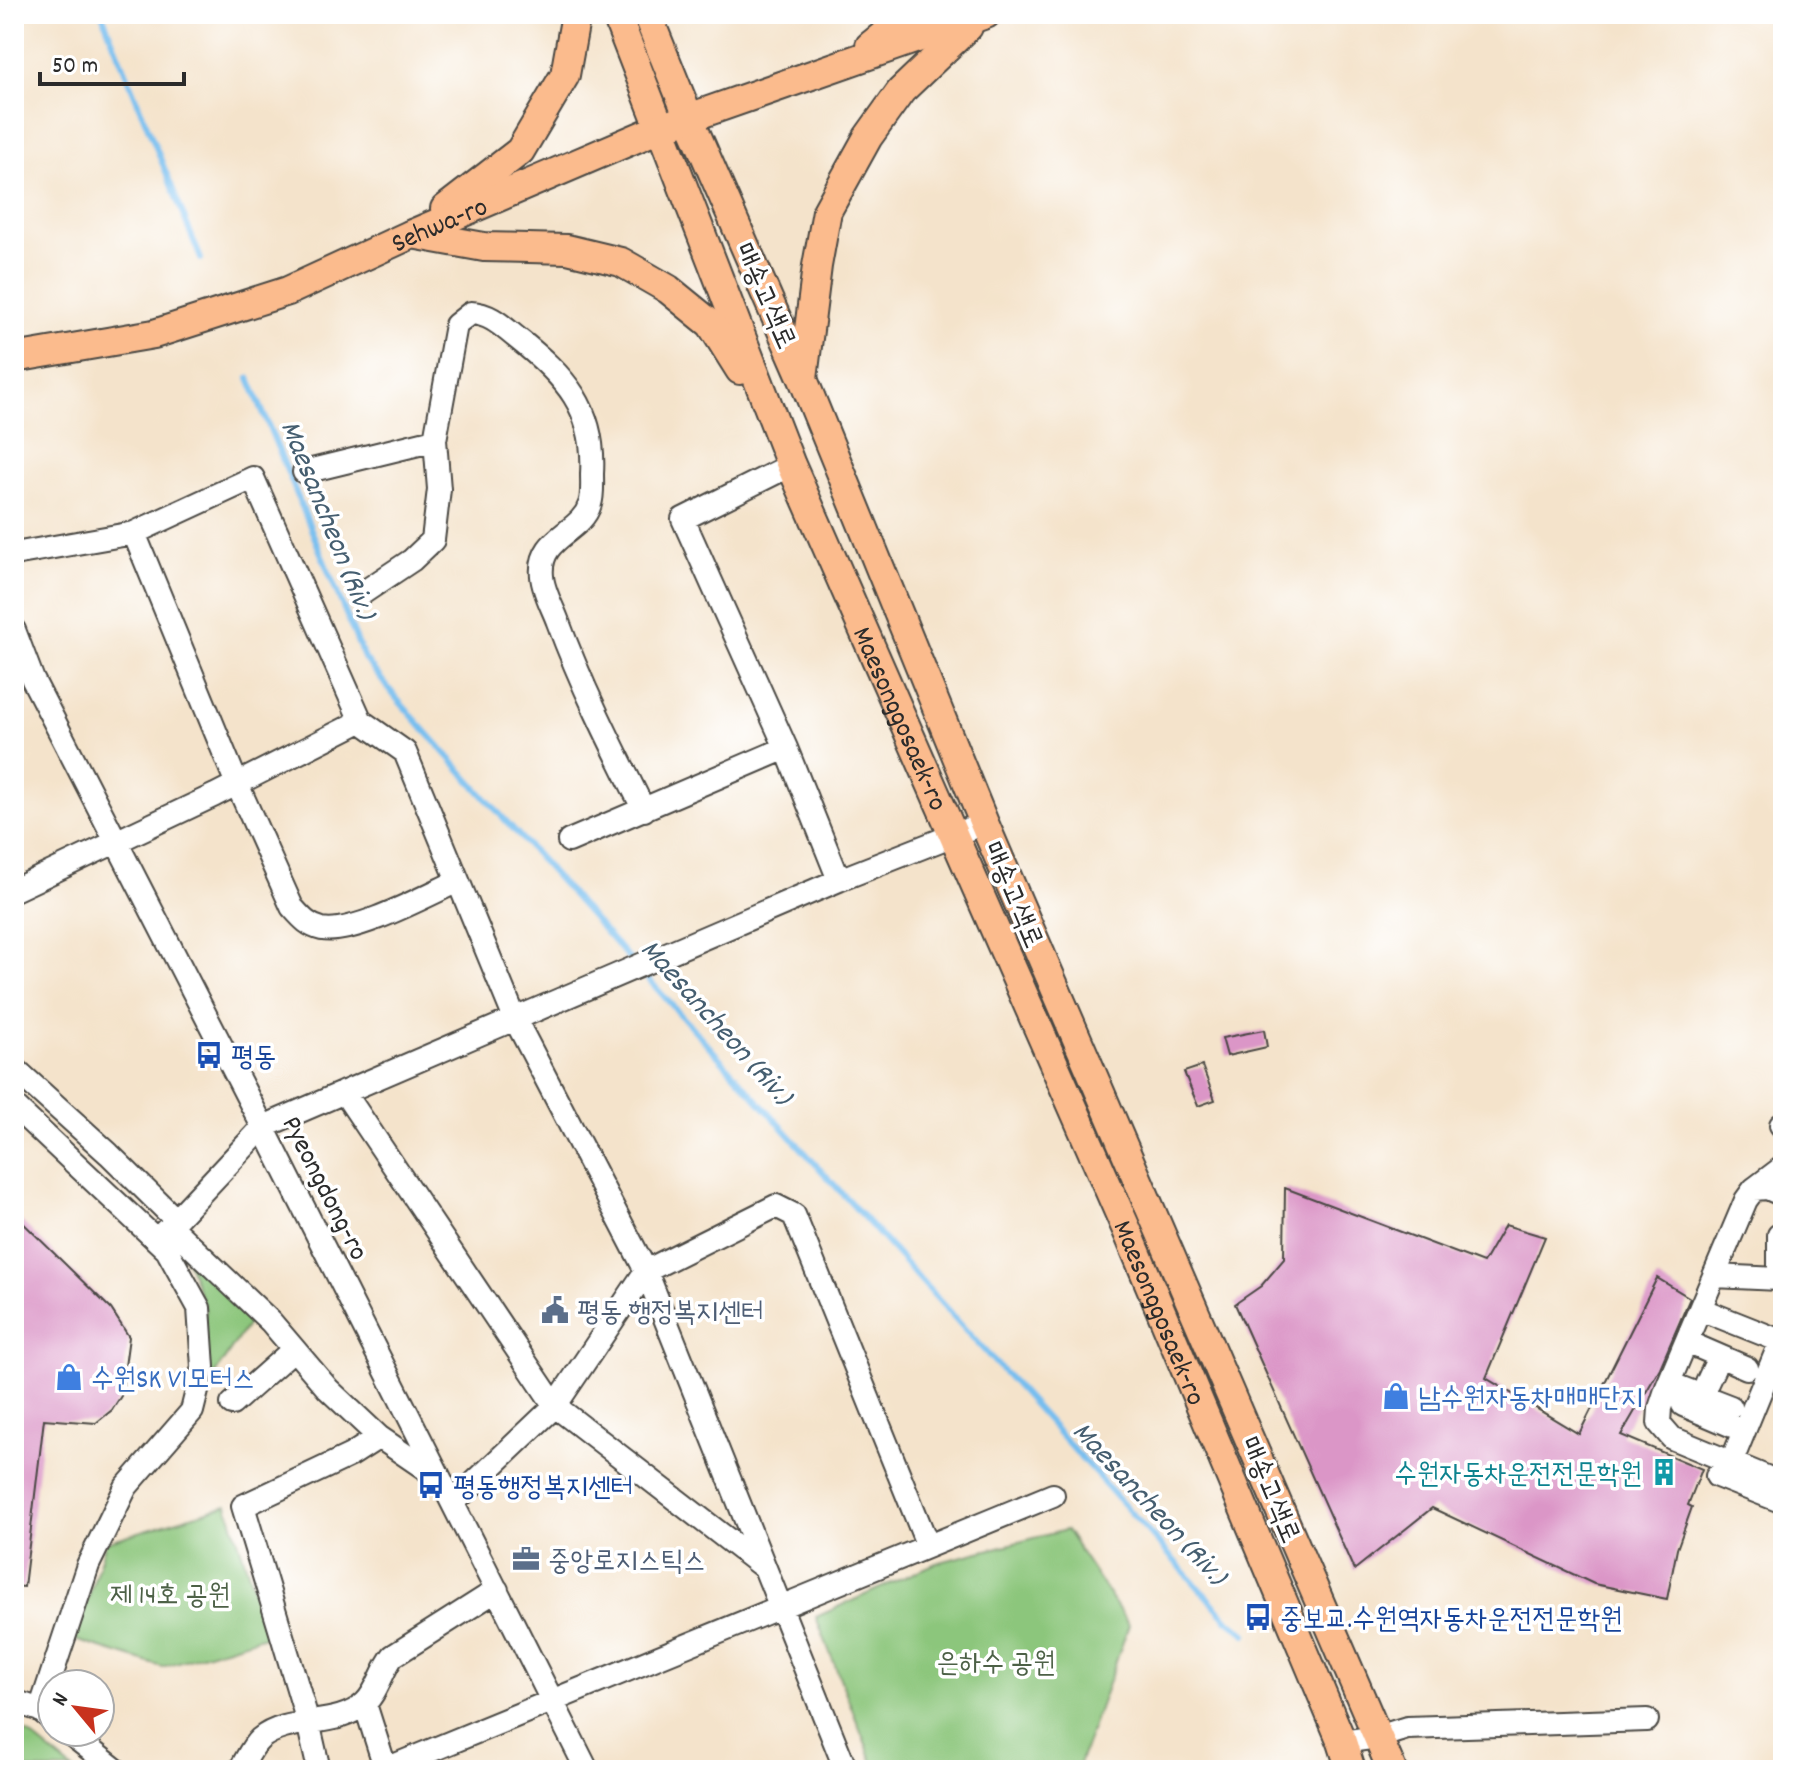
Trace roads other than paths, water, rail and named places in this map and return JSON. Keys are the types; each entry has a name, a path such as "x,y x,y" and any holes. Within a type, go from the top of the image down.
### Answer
{"main road":[{"path":"412,234 520,151 565,75 576,14"},
{"name":"Maesonggosaek-ro","path":"616,14 791,465 1126,1228 1342,1742 1351,1770"},
{"name":"매송고색로","path":"647,14 803,379 984,823 1392,1770"},
{"name":"Sehwa-ro","path":"854,59 910,14"},
{"path":"803,379 827,211 868,137 901,91 935,56 982,16"},
{"name":"Sehwa-ro","path":"14,358 154,334 288,291 412,234 660,128 982,16"},
{"path":"412,234 484,247 567,249 621,262 668,289 711,324 779,431"}],"street":[{"path":"364,592 412,560 433,540 439,489 435,440 456,325 471,313 487,314 559,373 590,428 593,459 590,505 578,523 559,536 542,558 542,578 579,680 644,810"},
{"path":"304,472 435,440"},
{"path":"791,465 683,519 786,748 839,880"},
{"path":"14,554 134,533 253,478 361,721 405,752 515,1019 646,1271 846,1770"},
{"path":"134,533 237,784 292,907 305,922 319,929 338,930 398,909 458,881"},
{"name":"Pyeongdong-ro","path":"14,630 33,680 263,1127 587,1770"},
{"path":"14,890 361,721"},
{"path":"569,841 786,748"},
{"path":"167,1229 263,1127 839,880 984,823"},
{"path":"14,1068 109,1154 167,1229 167,1250 199,1308 203,1367 192,1411 126,1487 88,1565 59,1668"},
{"path":"344,1092 555,1406 763,1567"},
{"path":"14,1106 167,1229 271,1322 328,1389 379,1437 440,1479"},
{"path":"1783,1167 1754,1189 1746,1200 1669,1383 1660,1408 1659,1423 1672,1438 1783,1502"},
{"path":"1754,1189 1767,1188 1783,1195"},
{"path":"453,1503 555,1406 646,1271 776,1206 794,1215 928,1546"},
{"path":"1714,1276 1779,1279 1779,1235 1783,1235"},
{"path":"1700,1309 1782,1340 1744,1431 1724,1469"},
{"path":"1687,1342 1744,1431"},
{"path":"232,1404 294,1349"},
{"path":"1669,1383 1762,1388"},
{"path":"319,1770 308,1722 243,1506 351,1455 379,1437"},
{"path":"1724,1469 1783,1484"},
{"path":"365,1704 386,1770 1053,1495"},
{"path":"240,1770 258,1741 274,1730 344,1715 365,1704 383,1668 393,1656 497,1590"},
{"path":"14,1701 36,1711"},
{"path":"1342,1742 1378,1737 1407,1728 1647,1720"},
{"path":"88,1748 116,1770"}],"waterway":[{"name":"Maesancheon (Riv.)","path":"102,14 201,259"},
{"name":"Maesancheon (Riv.)","path":"249,378 364,658 632,962"},
{"name":"Maesancheon (Riv.)","path":"640,970 1228,1620 1246,1634"}],"place":[{"name":"평동","path":"209,1055"},
{"name":"평동 행정복지센터","path":"555,1310"},
{"name":"수원SK V1모터스","path":"69,1377"},
{"name":"남수원자동차매매단지","path":"1396,1396"},
{"name":"수원자동차운전전문학원","path":"1664,1472"},
{"name":"평동행정복지센터","path":"431,1485"},
{"name":"중앙로지스틱스","path":"526,1559"},
{"name":"중보교.수원역자동차운전전문학원","path":"1258,1617"}],"park label":[{"name":"제 14호 공원","path":"170,1593"},
{"name":"은하수 공원","path":"996,1661"}]}
